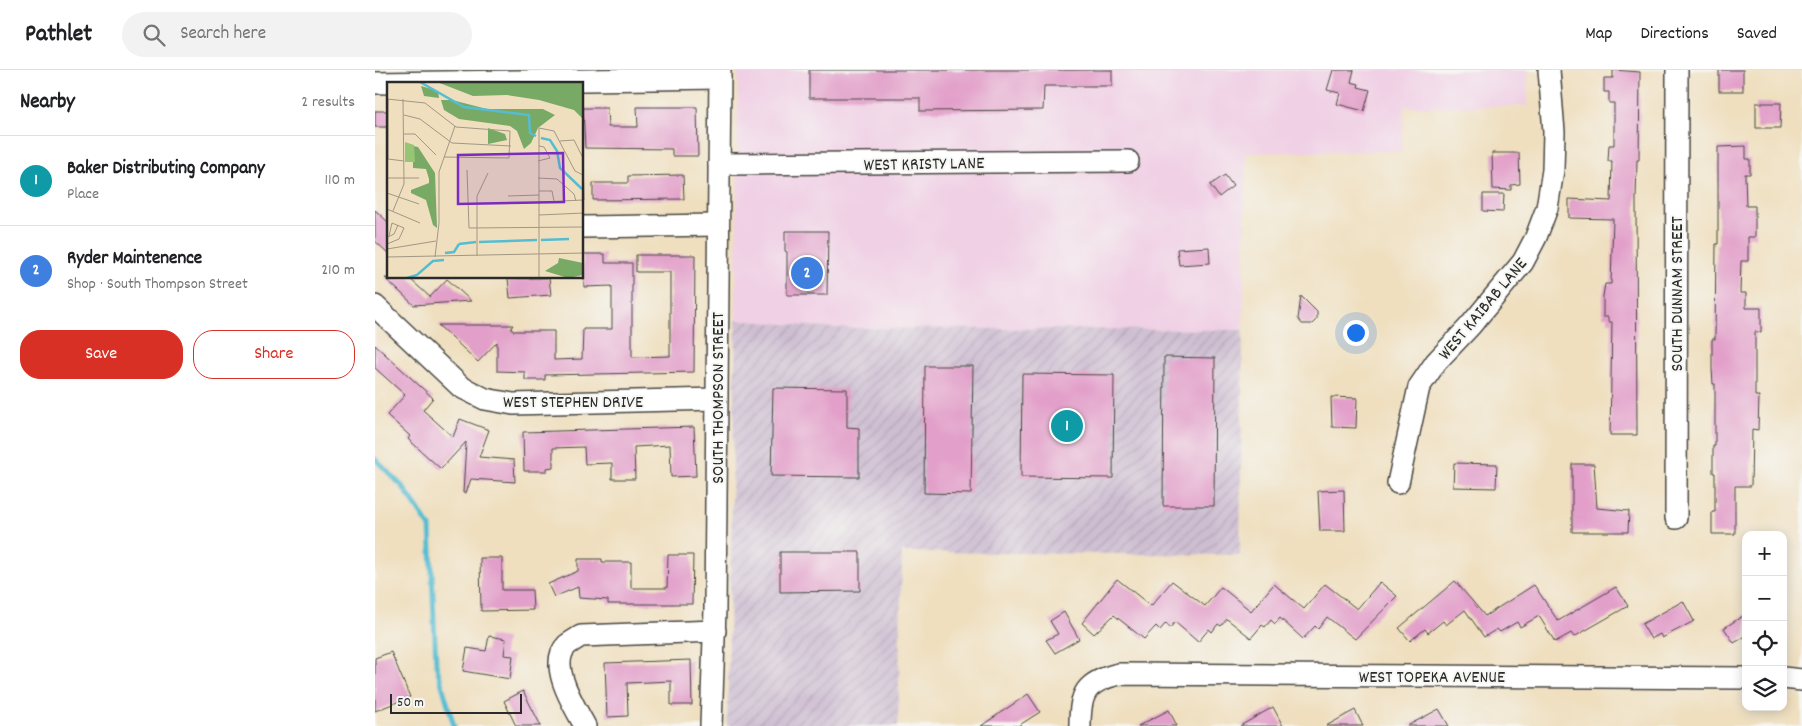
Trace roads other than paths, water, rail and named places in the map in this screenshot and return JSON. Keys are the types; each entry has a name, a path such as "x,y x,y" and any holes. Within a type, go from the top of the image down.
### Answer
{"street":[{"name":"WEST KAIBAB LANE","path":"1398,483 1419,387 1436,362 1470,326 1523,262 1537,237 1547,208 1553,170 1549,70"},
{"name":"SOUTH DUNNAM STREET","path":"1676,518 1677,70"},
{"path":"375,82 509,82 720,74"},
{"name":"SOUTH THOMPSON STREET","path":"711,726 715,631 720,74"},
{"name":"WEST KRISTY LANE","path":"719,164 1128,161"},
{"path":"584,227 718,225"},
{"name":"WEST STEPHEN DRIVE","path":"375,306 461,387 485,399 513,404 717,399"},
{"path":"585,726 561,676 559,661 566,646 581,636 715,631"},
{"name":"WEST TOPEKA AVENUE","path":"1080,726 1080,706 1083,694 1092,684 1119,674 1742,678"},
{"path":"1787,678 1802,680"}],"waterway":[{"path":"375,459 403,487 430,527 436,664 454,726"}],"place":[{"name":"Ryder Maintenence","path":"807,273"},
{"name":"Baker Distributing Company","path":"1067,426"}]}
